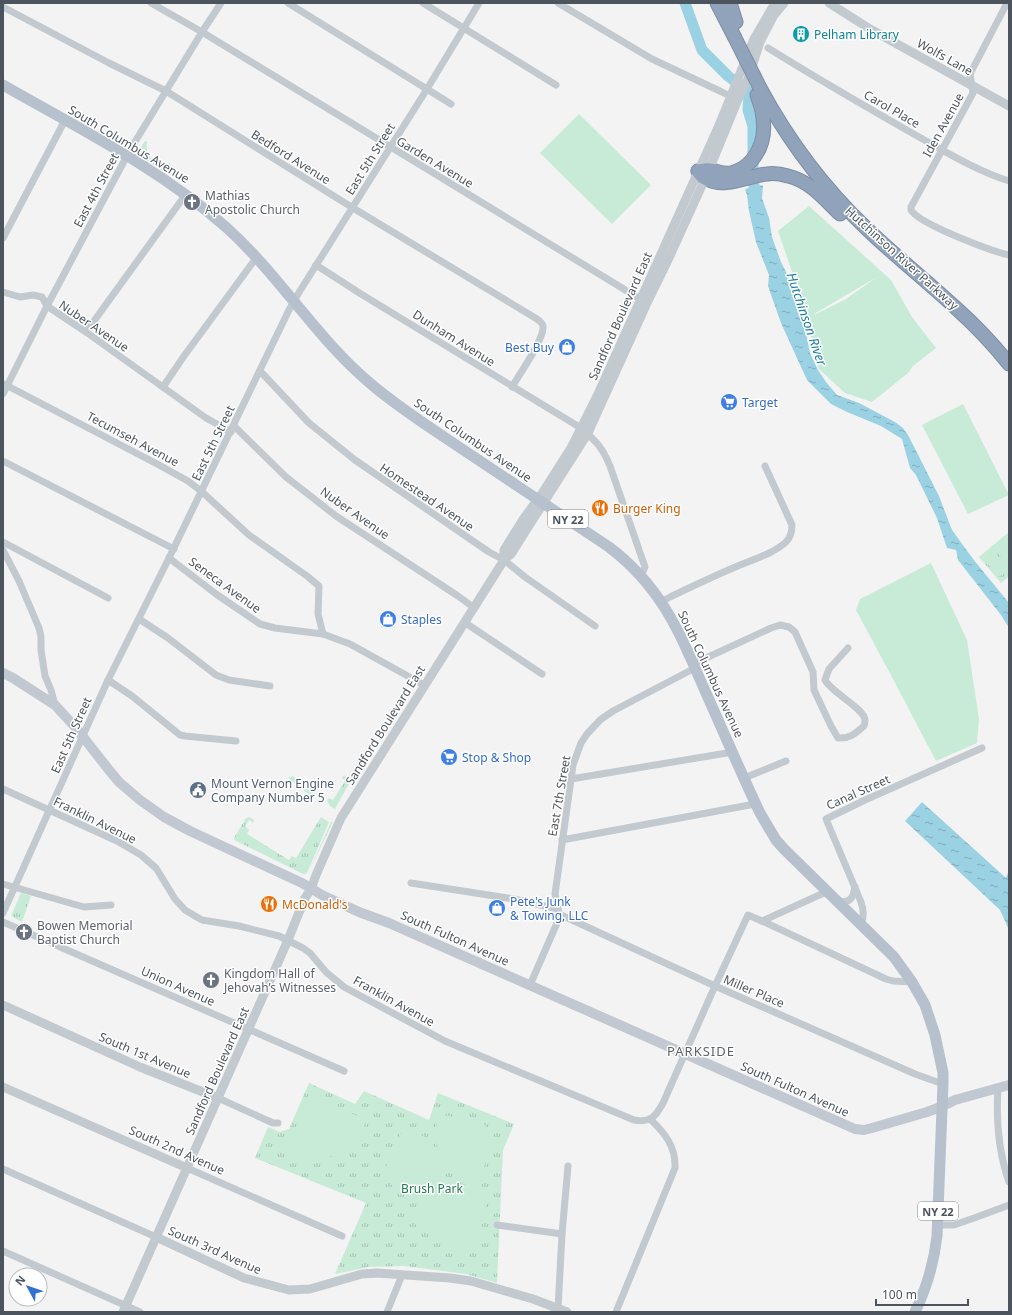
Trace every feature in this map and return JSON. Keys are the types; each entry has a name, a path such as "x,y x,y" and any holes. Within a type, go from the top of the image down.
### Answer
{"highway":[{"name":"Hutchinson River Parkway","path":"717,3 738,35 757,84 790,140 811,168 835,196 873,235 950,303 980,332 1009,364"},
{"name":"Hutchinson River Parkway","path":"726,3 736,22 738,35"},
{"path":"730,3 736,22"},
{"name":"Hutchinson River Parkway","path":"757,84 780,109 813,157 844,196 877,228 969,310 1009,351"},
{"path":"733,177 757,154 762,143 764,119 757,84"},
{"path":"704,173 717,182 733,177 772,174 785,175 808,184 884,253 927,288 950,303"}],"main road":[{"name":"South Columbus Avenue","path":"3,85 127,156 186,194 228,229 256,258 338,353 358,373 408,413 615,552 641,576 661,602 676,627 765,823 776,840 826,892 894,958 923,1000 934,1030 940,1056 943,1084 937,1225 934,1262 915,1312"},
{"name":"South Fulton Avenue","path":"3,673 55,705 119,782 158,813 190,831 302,882 322,895 359,912 388,923 530,985 828,1118 859,1130 906,1118 943,1106 955,1100 998,1091 1009,1091"},
{"name":"South Fulton Avenue","path":"998,1091 1009,1085"}],"street":[{"name":"Garden Avenue","path":"151,3 202,32 644,302"},
{"name":"East 4th Street","path":"3,394 5,385 127,156 221,3"},
{"path":"288,3 451,104"},
{"path":"423,3 556,85"},
{"name":"East 5th Street","path":"3,913 108,680 174,549 293,302 353,208 479,3"},
{"path":"558,3 652,59 735,97"},
{"name":"Sandford Boulevard East","path":"125,1309 341,818 504,560 504,550 522,521 541,501 571,448 584,431 704,173 735,97 741,72 754,39 775,3"},
{"name":"Sandford Boulevard East","path":"735,97 757,84 760,42 774,16 784,3"},
{"name":"Wolfs Lane","path":"828,3 870,30 1009,106"},
{"name":"Iden Avenue","path":"1006,3 970,74 973,93 911,207 912,213 948,233 1009,255"},
{"name":"Bedford Avenue","path":"3,7 109,63 166,91 353,208 541,322 543,325 540,340 512,387"},
{"name":"Carol Place","path":"768,48 872,111 942,150 984,172 1009,181"},
{"path":"3,238 65,120"},
{"path":"86,332 186,194"},
{"path":"163,387 256,258"},
{"name":"Dunham Avenue","path":"316,265 360,294 592,437 599,445 610,466 645,567 641,576"},
{"name":"Nuber Avenue","path":"3,292 20,297 33,295 42,297 47,306 86,332 206,418 232,429 286,477 336,516 473,607"},
{"name":"Homestead Avenue","path":"260,371 309,423 355,460 489,552 504,560 525,577 595,626"},
{"name":"Tecumseh Avenue","path":"5,385 159,464 188,481 201,491 248,535 319,586 318,614 323,634"},
{"path":"3,461 174,549"},
{"path":"661,602 783,545 789,538 792,532 792,525 764,466"},
{"path":"3,542 108,598"},
{"path":"3,550 19,581 39,628 45,676 55,705"},
{"name":"Seneca Avenue","path":"169,558 216,594 260,624 275,628 323,634 350,644 424,685"},
{"path":"139,619 168,638 216,675 229,680 270,686"},
{"path":"464,622 542,674"},
{"name":"East 7th Street","path":"530,985 557,923 558,912 555,894 573,765 581,743 600,720 612,711 694,666 780,625 789,627 795,632 813,672 814,690 830,726 838,738 846,739 855,734 864,726 865,719 860,711 829,687 825,680 828,669 848,648"},
{"path":"108,680 137,700 180,734 185,736 236,741"},
{"name":"Canal Street","path":"861,925 864,912 861,902 826,819 982,748"},
{"path":"571,779 733,752"},
{"path":"744,778 786,761"},
{"name":"Franklin Avenue","path":"3,789 117,840 141,854 156,868 175,899 185,910 202,920 260,930 279,936 310,953 326,972 344,987 445,1041 634,1120 641,1122 650,1119"},
{"path":"562,840 756,804"},
{"name":"Miller Place","path":"411,883 514,899 558,912 715,986 909,1071 943,1084"},
{"path":"3,884 84,907 111,905"},
{"path":"835,900 843,902 849,900 854,895 855,887"},
{"path":"762,921 826,892"},
{"path":"616,1312 675,1168 674,1153 671,1145 661,1130 650,1119 657,1114 663,1103 748,915 886,979 912,982"},
{"name":"Union Avenue","path":"3,922 344,1071"},
{"name":"South 1st Avenue","path":"3,1005 140,1067 218,1098 272,1123 278,1123"},
{"name":"South 2nd Avenue","path":"3,1087 342,1236"},
{"path":"998,1091 998,1126 1001,1157 1009,1182"},
{"path":"563,1310 562,1234 568,1166"},
{"name":"South 3rd Avenue","path":"3,1169 244,1278 262,1284 289,1290 310,1289 362,1274 377,1273 402,1275 471,1281 533,1299 563,1310"},
{"path":"937,1225 954,1225 1009,1205"},
{"path":"498,1225 562,1234"},
{"path":"3,1251 125,1309 140,1312"},
{"path":"387,1312 402,1275"}],"green space":[{"path":"579,114 651,185 612,224 540,153"},
{"path":"145,141 147,142 149,156 152,159 170,163 171,176 137,154"},
{"path":"809,206 891,280 912,317 936,348 872,402 845,393 819,369 814,355 808,318 778,231","holes":["877,277 846,299 814,315"]},
{"path":"963,404 1009,495 968,514 922,425"},
{"path":"1009,532 1009,576 1001,583 979,557"},
{"path":"1003,544 1009,551 1009,567 996,551"},
{"path":"993,553 1007,570 999,577 985,560"},
{"path":"931,563 967,640 979,719 977,743 936,761 856,610 860,599"},
{"path":"344,775 351,780 335,809 330,806 327,800 329,798 333,800 345,781 342,778"},
{"path":"292,776 316,791 313,796 288,778"},
{"path":"249,817 254,820 253,823 249,820 245,826 249,830 247,834 289,860 292,856 296,858 321,817 329,822 307,873 303,874 234,840 246,818"},
{"path":"331,822 333,822 308,873"},
{"path":"21,893 31,896 22,922 11,916"},
{"name":"Brush Park","path":"309,1083 355,1104 364,1091 429,1120 438,1093 514,1124 503,1150 497,1283 466,1274 404,1266 369,1267 335,1274 366,1203 255,1158 268,1127 280,1132 289,1129"},
{"path":"312,1097 367,1120 361,1133 352,1144 333,1155 319,1159 305,1158 287,1151 307,1100"},
{"path":"440,1114 484,1124 492,1138 479,1186 457,1175 441,1157 436,1141 437,1123"},
{"path":"403,1128 416,1132 428,1140 437,1154 442,1169 442,1177 439,1193 435,1200 450,1194 473,1193 488,1198 474,1244 454,1251 415,1224 421,1214 432,1203 390,1184 385,1169"}],"water":[{"path":"763,185 762,198 769,218 772,237 788,276 806,333 810,353 818,370 837,395 859,403 895,422 903,428 939,496 952,530 973,559 1009,603 1009,628 1001,615 958,560 956,550 947,548 937,518 916,475 910,468 902,439 881,426 831,404 807,380 781,323 768,286 769,275 756,242 749,211 745,189"},
{"path":"922,802 1006,878 1009,870 1009,930 1000,910 905,821"}],"waterway":[{"name":"Hutchinson River","path":"685,3 702,50 728,76 749,92 748,110 753,126 755,201"}],"place":[{"name":"Pelham Library","path":"801,34"},
{"name":"Mathias Apostolic Church","path":"192,202"},
{"name":"Best Buy","path":"567,347"},
{"name":"Target","path":"729,402"},
{"name":"Burger King","path":"600,508"},
{"name":"Staples","path":"388,619"},
{"name":"Stop & Shop","path":"449,757"},
{"name":"Mount Vernon Engine Company Number 5","path":"198,790"},
{"name":"McDonald's","path":"269,904"},
{"name":"Pete's Junk & Towing, LLC","path":"497,908"},
{"name":"Bowen Memorial Baptist Church","path":"24,932"},
{"name":"Kingdom Hall of Jehovah’s Witnesses","path":"211,980"}],"district":[{"name":"PARKSIDE","path":"701,1051"}]}
